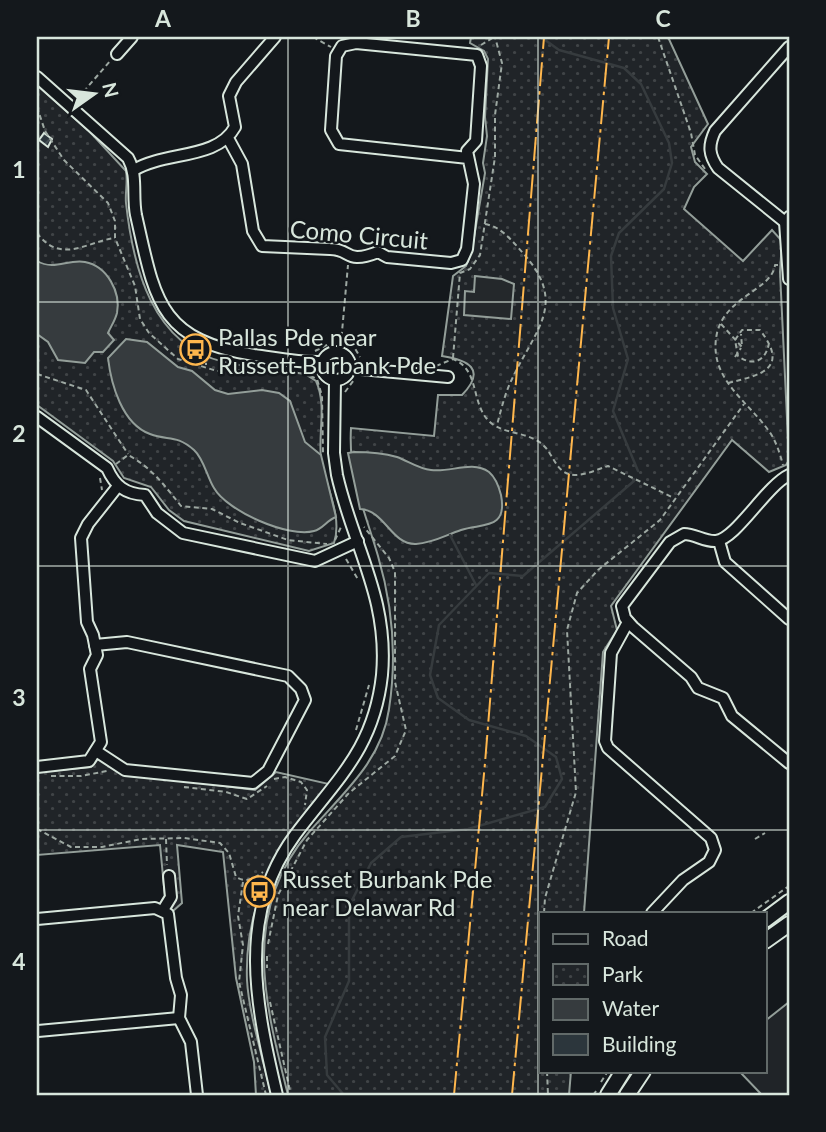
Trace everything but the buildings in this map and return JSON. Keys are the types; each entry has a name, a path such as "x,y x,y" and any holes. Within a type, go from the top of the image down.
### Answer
{"main road":[{"path":"766,919 789,902"},
{"path":"766,940 789,924"},
{"path":"608,1095 622,1072"},
{"path":"627,1095 642,1072"}],"street":[{"path":"117,54 132,37"},
{"path":"134,170 148,161 216,146 229,140 235,127 229,96 236,82 275,37"},
{"path":"468,158 339,144 331,130 339,51 342,46 356,43 477,55"},
{"path":"789,47 715,131 710,142 712,160 719,168 787,219 789,279"},
{"name":"Como Circuit","path":"229,140 242,163 253,230 262,246 333,248 348,257 362,258 378,253 387,257 451,263 461,260 467,249 474,184 467,151 476,141 481,66 477,55"},
{"path":"37,77 128,158 134,170 133,200 149,276 159,302 175,324 202,342 224,350 307,363 323,362"},
{"path":"335,380 324,372 323,362 328,355 337,352 357,366 448,377"},
{"path":"335,380 343,378 357,366"},
{"path":"277,1095 256,995 254,951 257,923 264,895 280,860 293,838 351,766 370,727 378,700 383,652 382,627 374,583 358,541 345,518 334,453 335,380"},
{"path":"37,417 108,472 129,495 145,495 157,513 183,533 314,561 340,543 358,541"},
{"path":"786,479 726,538 719,541 684,534 670,542 624,600 622,612 632,626 691,677 698,688 723,698 732,716 789,763"},
{"path":"37,767 89,761 102,742 90,669 97,655 87,622 80,538 118,486"},
{"path":"719,541 725,562 789,619"},
{"path":"632,626 611,653 605,741 608,748 711,838 715,850 709,862 683,880 653,912"},
{"path":"95,645 127,642 288,676 301,689 305,700 268,771 253,783 125,770 96,751"},
{"path":"163,910 171,897 169,876"},
{"path":"37,919 155,908 163,910 171,920 176,978 181,999 178,1018 191,1042 197,1095"},
{"path":"37,1031 178,1018"}],"path":[{"path":"313,37 339,51"},
{"path":"453,359 460,273 474,265 485,224 495,157 495,115 502,63 495,37 482,42 477,55"},
{"path":"658,37 691,133 695,155 710,173"},
{"path":"70,107 117,54"},
{"path":"37,107 45,131 64,160 108,203 115,221 115,238 68,251 48,245 37,233"},
{"path":"485,224 503,232 537,269 546,286 542,322 512,378 496,426"},
{"path":"777,254 771,277 735,303 720,324 715,353 727,383 773,438 786,479"},
{"path":"341,343 348,257"},
{"path":"775,265 788,264"},
{"path":"720,324 742,347"},
{"path":"727,383 764,374 771,365 769,343 755,328 741,333 735,340 736,355"},
{"path":"736,355 742,347 741,333"},
{"path":"202,342 198,356 206,360 205,366"},
{"path":"308,352 331,343 353,345 357,366 345,391 343,404"},
{"path":"736,355 755,362 767,353 769,343"},
{"path":"453,359 467,368 487,419 496,426 534,439 545,448 562,471 575,475 608,466 674,498"},
{"path":"435,367 453,359"},
{"path":"37,374 86,390 128,454 152,470 181,506 212,509 240,523 288,540 320,545 340,543"},
{"path":"108,472 128,454"},
{"path":"345,518 340,543 361,585"},
{"path":"267,970 267,948 278,895 295,858 307,840 349,793 395,756 406,730 396,682 395,572 389,558 364,528"},
{"path":"354,735 372,676"},
{"path":"305,801 313,794"},
{"path":"37,830 71,847 102,847 141,839 166,838 220,843 229,853 236,877 243,881 262,873 266,864"},
{"path":"37,834 43,832"},
{"path":"755,839 765,832"},
{"path":"166,838 169,876"},
{"path":"752,912 789,886"},
{"path":"268,992 291,1095"},
{"path":"547,1072 548,1095"}],"green space":[{"path":"471,37 668,37 708,124 691,147 695,162 707,174 694,187 684,209 743,261 772,230 782,241 780,272 789,460 786,465 769,472 732,440 611,606 617,630 603,652 584,912 539,912 539,1072 571,1072 569,1095 288,1095 266,993 266,926 273,894 287,863 309,832 359,776 378,745 389,709 393,670 390,613 378,556 358,493 352,462 351,428 434,436 438,395 462,395 473,379 474,372 466,363 442,356 453,276 466,266 472,249 485,173 483,163 487,136 485,117 488,59 484,51 470,43"},
{"path":"37,85 90,132 126,171 129,228 141,277 163,321 179,339 199,353 224,362 305,374 316,381 322,409 321,458 335,512 334,543 309,551 184,521 169,510 151,487 124,478 113,461 37,405"},
{"path":"99,758 123,773 255,790 276,772 329,784 281,851 268,875 252,924 248,951 248,994 271,1095 256,1095 254,1062 236,978 223,852 177,845 182,903 173,911 161,903 165,897 160,845 37,855 37,772 91,767"},
{"path":"789,1002 789,1095 762,1095 740,1072 766,1072 766,1020"}],"shaded area":[{"path":"475,276 502,279 514,284 511,319 464,315 465,291 474,292"}],"water":[{"path":"37,261 50,265 79,262 93,264 111,281 118,305 108,333 114,340 103,352 94,352 85,363 58,360 48,342 37,334"},
{"path":"126,339 147,342 178,367 192,371 215,390 228,394 262,390 279,393 290,401 305,442 321,455 336,517 317,530 303,532 274,527 259,521 221,497 200,458 188,445 140,429 125,412 115,391 108,358"},
{"path":"348,453 392,456 431,470 475,467 489,472 501,495 501,515 491,523 428,542 407,543 376,515 360,509"}],"waterway":[{"path":"541,37 559,50 624,68 641,84 669,143 672,163 664,189 619,233 611,256 613,308 628,359 613,411 638,471"},
{"path":"344,1095 327,1075 325,1037 349,981 349,906 371,863 401,837 468,829 545,807 562,779 556,757 526,736 469,720 438,698 430,675 439,625 489,573 523,576 634,481"},
{"path":"450,535 476,585"}],"power":[{"path":"454,1095 485,763 544,37"},
{"path":"512,1095 609,37"}],"place":[{"name":"Pallas Pde near Russett Burbank Pde","path":"195,350"},
{"name":"Russet Burbank Pde near Delawar Rd","path":"259,892"}]}
